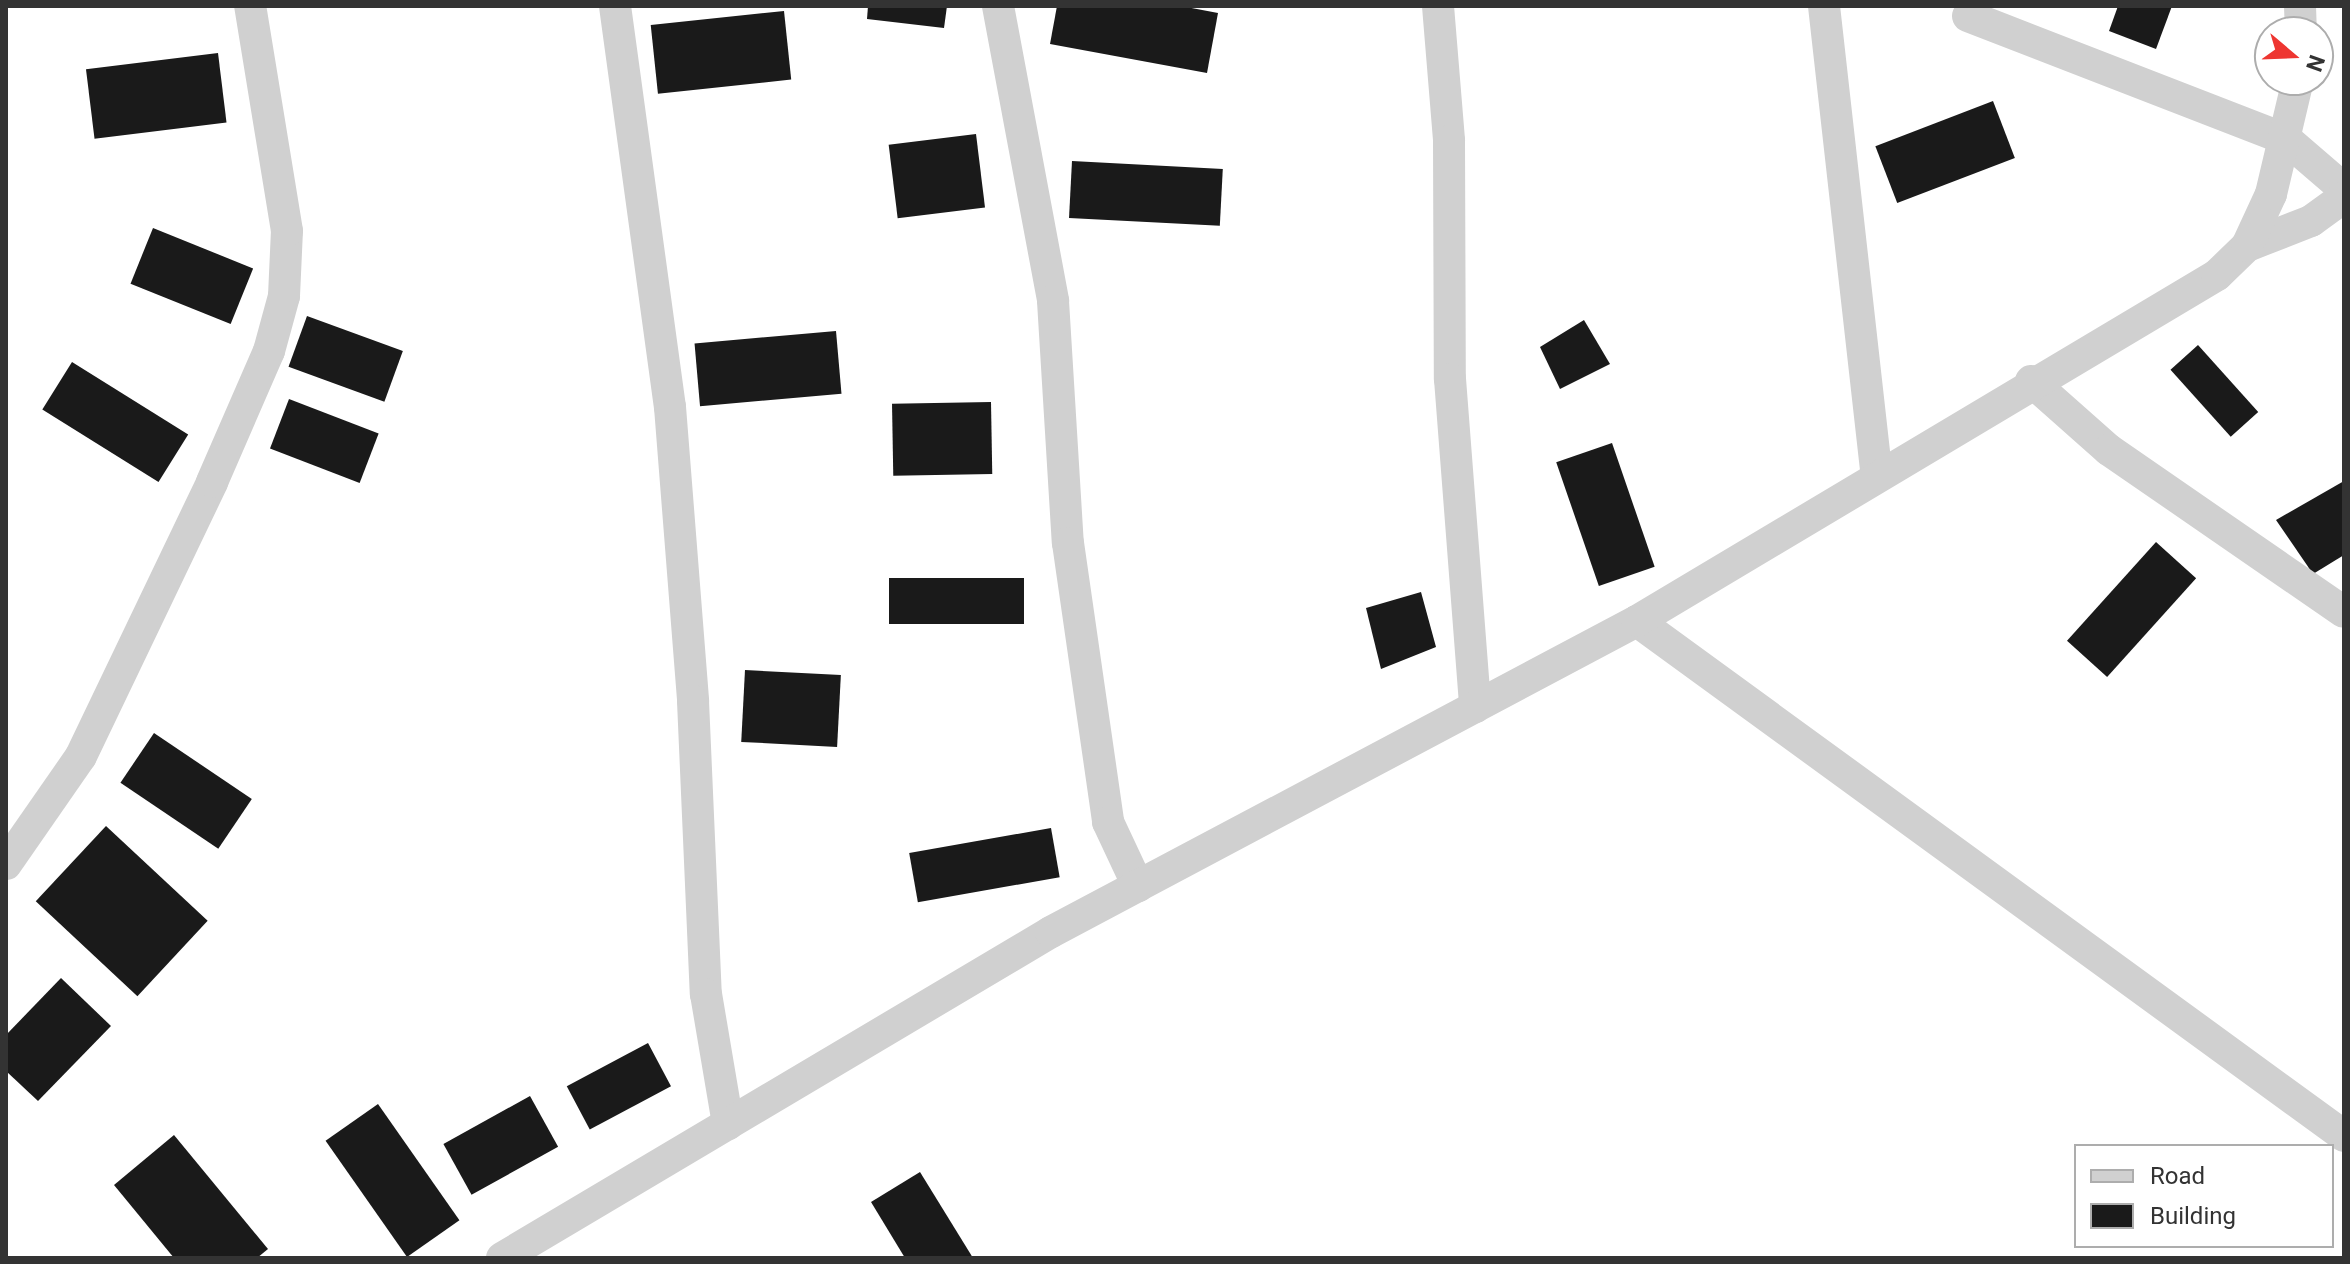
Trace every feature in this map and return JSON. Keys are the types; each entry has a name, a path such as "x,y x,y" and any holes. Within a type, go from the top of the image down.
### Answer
{"street":[{"path":"6,864 81,756 212,482 277,324 287,231 250,6"},
{"path":"615,6 670,407 693,701 706,994 728,1124"},
{"path":"998,6 1032,160 1053,301 1068,543 1108,822 1138,886"},
{"path":"1438,6 1449,141 1450,379 1475,707"},
{"path":"1824,6 1877,477"},
{"path":"1968,16 2287,140 2344,189"},
{"path":"2247,246 2287,140 2295,96"},
{"path":"502,1258 1138,886 1637,621 2031,381 2217,275 2247,246 2311,221 2344,197"},
{"path":"2031,381 2109,450 2344,612"},
{"path":"1637,621 2344,1136"}],"building":[{"path":"868,6 947,6 944,28 867,19"},
{"path":"1057,6 1181,6 1218,13 1207,73 1050,44"},
{"path":"2118,6 2172,6 2156,49 2109,31"},
{"path":"784,11 791,80 658,94 651,25"},
{"path":"218,53 227,122 95,139 86,69"},
{"path":"1993,101 2015,158 1897,203 1875,146"},
{"path":"976,134 985,207 898,218 889,145"},
{"path":"1072,161 1223,169 1220,226 1069,218"},
{"path":"153,228 253,268 231,324 131,284"},
{"path":"307,316 403,351 384,402 289,367"},
{"path":"1584,320 1610,364 1560,389 1540,347"},
{"path":"836,331 841,394 700,406 695,343"},
{"path":"2198,345 2258,412 2231,437 2171,370"},
{"path":"72,362 188,435 159,482 42,409"},
{"path":"289,399 379,433 360,483 270,448"},
{"path":"991,402 992,474 893,476 892,404"},
{"path":"1612,443 1655,567 1599,586 1556,462"},
{"path":"2344,481 2344,555 2313,574 2276,520"},
{"path":"2156,542 2196,578 2107,677 2067,641"},
{"path":"889,578 1024,578 1024,624 889,624"},
{"path":"1421,592 1436,647 1381,669 1366,608"},
{"path":"745,670 841,675 837,747 741,742"},
{"path":"154,733 252,799 218,849 120,783"},
{"path":"106,826 208,921 137,996 36,901"},
{"path":"1051,828 1060,877 918,902 909,853"},
{"path":"61,978 111,1026 38,1101 6,1071 6,1035"},
{"path":"648,1043 671,1086 590,1129 567,1086"},
{"path":"530,1096 558,1147 472,1195 443,1144"},
{"path":"378,1104 459,1220 407,1257 326,1141"},
{"path":"174,1135 268,1249 257,1258 174,1258 114,1185"},
{"path":"920,1172 973,1258 905,1258 871,1202"}]}
